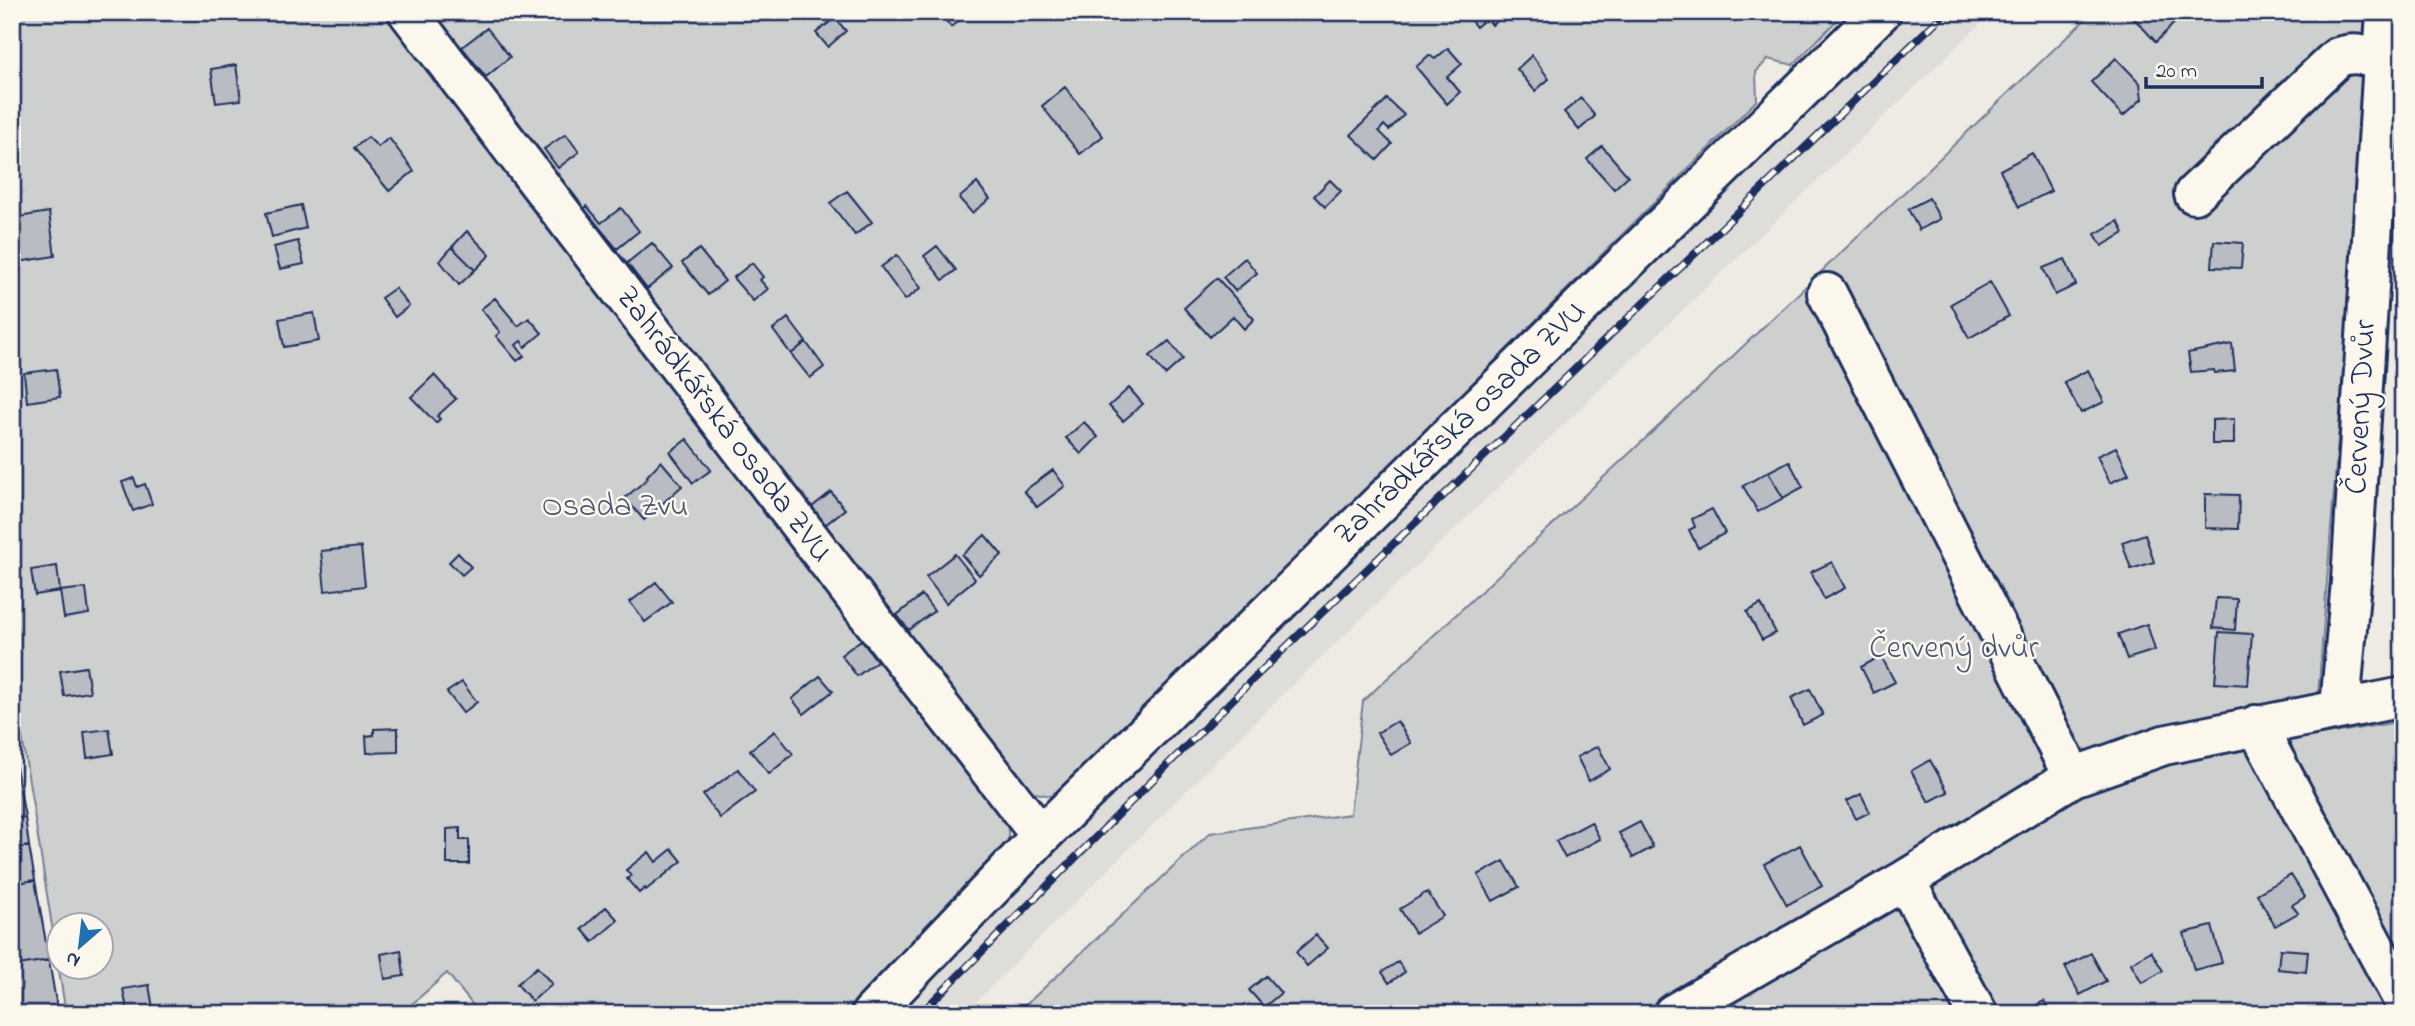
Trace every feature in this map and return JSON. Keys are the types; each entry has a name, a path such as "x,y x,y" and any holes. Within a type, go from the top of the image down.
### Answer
{"street":[{"name":"Zahrádkářská osada ZVU","path":"408,12 1041,836"},
{"name":"Zahrádkářská osada ZVU","path":"871,1014 1041,836 1881,12"},
{"name":"Červený Dvůr","path":"2340,708 2351,582 2386,12"},
{"path":"2194,194 2338,57 2351,53 2366,55 2383,64"},
{"path":"1827,292 2073,777"},
{"path":"1673,1014 1905,880 2073,777 2164,745 2403,697"},
{"path":"2256,726 2403,1000"},
{"path":"1905,880 1978,1014"}],"shaded area":[{"path":"1901,12 1993,12 1277,700 964,1014 877,1014 1573,326"}],"green space":[{"name":"Osada Zvu","path":"12,12 1845,12 1793,65 1768,59 1756,72 1757,100 1499,357 1065,799 1026,791 1007,809 1009,856 854,1014 480,1014 447,973 401,1014 66,1014 61,981 116,981 116,911 50,911 12,674"},
{"name":"Červený dvůr","path":"2093,12 2371,12 2315,736 2403,721 2403,1014 1016,1014 1210,833 1350,814 1363,701 1690,397"}],"building":[{"path":"939,12 964,12 966,15 951,27"},
{"path":"1464,12 1506,13 1492,25 1487,18 1476,27"},
{"path":"2128,12 2185,12 2156,42"},
{"path":"835,18 846,31 828,47 816,33"},
{"path":"487,28 510,57 486,77 462,47"},
{"path":"1448,48 1462,64 1447,77 1460,92 1447,104 1416,67 1429,55 1435,59"},
{"path":"1532,55 1549,79 1535,91 1517,69"},
{"path":"2116,58 2140,83 2142,99 2123,116 2091,82"},
{"path":"236,65 241,100 216,103 211,69"},
{"path":"12,72 20,115 12,116"},
{"path":"1065,87 1103,136 1080,154 1042,106"},
{"path":"1581,98 1595,116 1579,130 1564,112"},
{"path":"1387,99 1404,115 1389,130 1384,125 1379,131 1392,144 1377,160 1351,135"},
{"path":"566,134 579,152 558,168 544,149"},
{"path":"368,137 378,147 389,138 414,171 389,191 354,148"},
{"path":"1602,146 1628,176 1614,189 1587,159"},
{"path":"2032,153 2051,191 2019,207 2000,170"},
{"path":"1330,180 1341,191 1325,207 1314,196"},
{"path":"977,183 990,199 972,213 959,198"},
{"path":"847,191 872,222 855,235 830,203"},
{"path":"1929,198 1940,219 1919,230 1908,209"},
{"path":"301,205 306,228 272,237 266,213"},
{"path":"587,206 601,223 621,208 639,231 617,249 584,209"},
{"path":"49,212 55,256 18,262 12,218"},
{"path":"2118,221 2124,233 2102,246 2095,234"},
{"path":"467,231 490,255 475,270 452,247"},
{"path":"298,241 304,264 280,269 274,247"},
{"path":"2214,241 2243,243 2241,268 2212,267"},
{"path":"652,243 673,268 647,289 627,263"},
{"path":"937,246 956,270 943,280 924,256"},
{"path":"452,247 475,270 459,285 440,261"},
{"path":"699,249 725,281 708,295 682,263"},
{"path":"897,255 921,288 905,300 881,267"},
{"path":"1245,258 1257,273 1235,291 1223,277"},
{"path":"2065,259 2076,285 2055,295 2043,268"},
{"path":"752,263 768,289 753,301 733,278"},
{"path":"1217,278 1254,319 1244,329 1233,316 1210,337 1184,308"},
{"path":"1990,282 2009,316 1969,338 1951,304"},
{"path":"395,288 409,306 395,317 381,298"},
{"path":"495,298 518,326 529,318 542,333 525,347 521,341 516,345 524,356 517,361 496,336 500,332 481,309"},
{"path":"314,313 319,341 284,347 279,319"},
{"path":"788,318 806,342 791,354 773,330"},
{"path":"1169,341 1183,359 1165,375 1150,356"},
{"path":"806,342 824,367 810,378 791,354"},
{"path":"2232,344 2235,371 2191,372 2188,353"},
{"path":"56,369 60,397 27,402 24,373"},
{"path":"2088,370 2104,402 2081,413 2064,382"},
{"path":"434,375 456,399 437,416 440,419 436,423 411,397"},
{"path":"1129,388 1143,404 1123,421 1109,406"},
{"path":"2234,419 2234,444 2212,444 2212,420"},
{"path":"1084,422 1098,437 1081,454 1066,438"},
{"path":"687,439 711,470 693,483 670,452"},
{"path":"2116,447 2129,474 2110,483 2097,456"},
{"path":"661,461 682,486 644,520 625,498 648,478"},
{"path":"1789,461 1803,487 1783,498 1768,472"},
{"path":"1053,470 1065,486 1037,507 1024,491"},
{"path":"1768,472 1783,498 1758,512 1743,486"},
{"path":"134,478 137,487 145,484 152,504 133,511 122,482"},
{"path":"831,492 845,509 825,525 812,507"},
{"path":"2205,494 2239,495 2238,529 2205,528"},
{"path":"1712,509 1725,533 1698,548 1689,530 1695,527 1692,519"},
{"path":"2145,534 2154,562 2131,569 2122,542"},
{"path":"985,535 1002,555 979,575 962,555"},
{"path":"361,547 365,586 325,591 321,551"},
{"path":"458,553 471,567 462,575 449,562"},
{"path":"955,554 975,579 946,603 926,577"},
{"path":"1832,562 1845,588 1824,599 1811,572"},
{"path":"57,566 60,591 35,595 31,570"},
{"path":"656,582 672,602 645,622 630,602"},
{"path":"86,588 89,614 64,618 60,591"},
{"path":"922,595 934,611 909,630 897,615"},
{"path":"2216,598 2237,599 2235,630 2213,628"},
{"path":"1761,604 1776,633 1762,640 1747,612"},
{"path":"2147,624 2155,650 2127,659 2118,634"},
{"path":"2219,632 2252,634 2248,685 2215,683"},
{"path":"861,640 877,661 857,676 841,655"},
{"path":"1881,656 1895,682 1874,693 1861,667"},
{"path":"86,667 90,692 64,696 60,671"},
{"path":"820,676 833,691 804,714 792,699"},
{"path":"462,682 477,702 463,713 447,692"},
{"path":"1810,689 1823,715 1803,725 1791,698"},
{"path":"1397,721 1411,743 1391,755 1377,733"},
{"path":"398,728 398,752 367,753 366,736 374,735 374,729"},
{"path":"109,729 113,754 87,758 84,732"},
{"path":"775,731 793,754 769,774 750,750"},
{"path":"12,745 25,817 12,819"},
{"path":"1598,746 1610,769 1589,781 1577,757"},
{"path":"1930,760 1948,792 1929,802 1911,771"},
{"path":"738,769 755,792 720,818 703,795"},
{"path":"1861,794 1870,812 1856,819 1847,801"},
{"path":"25,817 29,846 12,849 12,819"},
{"path":"1591,822 1600,839 1565,858 1556,841"},
{"path":"1640,822 1653,847 1633,858 1619,833"},
{"path":"460,828 460,840 469,840 469,864 447,864 447,829"},
{"path":"1800,845 1822,886 1787,905 1764,864"},
{"path":"29,846 35,880 12,884 12,849"},
{"path":"672,849 682,861 639,893 627,879 631,876 626,870 649,852 656,862"},
{"path":"1504,861 1519,887 1493,901 1478,875"},
{"path":"2291,875 2305,897 2292,905 2298,913 2275,926 2257,894"},
{"path":"35,880 46,943 46,960 12,966 12,884"},
{"path":"1427,892 1443,916 1415,933 1400,909"},
{"path":"606,907 618,920 593,942 582,929"},
{"path":"2212,926 2222,963 2194,970 2184,933"},
{"path":"1316,935 1328,948 1307,966 1296,952"},
{"path":"2280,949 2308,951 2306,972 2278,969"},
{"path":"401,950 404,976 385,979 381,954"},
{"path":"2151,951 2163,971 2142,983 2131,963"},
{"path":"2091,953 2106,981 2080,995 2065,967"},
{"path":"46,960 46,981 52,981 58,1014 12,1014 12,966"},
{"path":"1398,962 1405,972 1389,983 1382,972"},
{"path":"537,967 552,984 532,1001 517,984"},
{"path":"1266,976 1281,993 1264,1007 1249,990"},
{"path":"149,985 154,1014 128,1014 123,989"},
{"path":"2044,1001 2051,1014 2023,1012"}],"railway":[{"path":"920,1014 1255,677 1946,12"}]}
